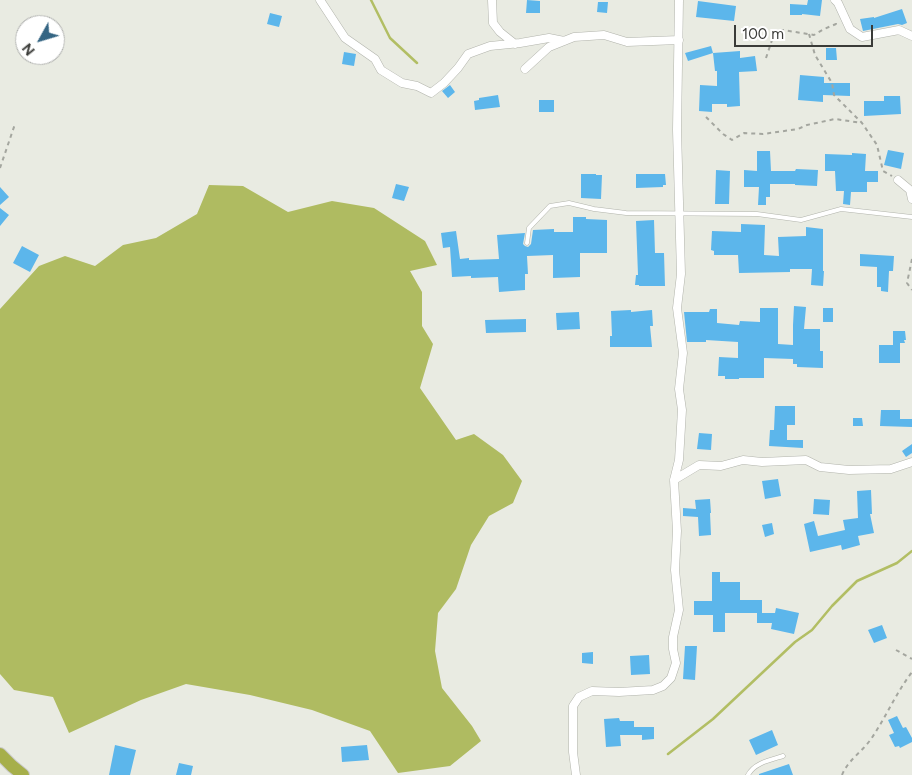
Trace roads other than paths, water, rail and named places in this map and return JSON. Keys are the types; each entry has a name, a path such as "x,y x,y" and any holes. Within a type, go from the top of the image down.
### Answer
{"highway":[{"path":"0,754 23,775"}],"street":[{"path":"320,0 345,38 375,59 381,70 402,83 417,86 431,93 444,83 468,54 490,46 549,38 564,41"},
{"path":"492,0 492,23 515,44"},
{"path":"576,775 573,752 573,706 579,697 592,691 652,690 664,686 671,678 676,663 673,637 679,610 675,570 677,531 674,480 679,460 682,410 679,389 683,353 677,308 681,274 677,130 679,0"},
{"path":"835,0 850,29 862,38 899,30 912,36"},
{"path":"525,69 549,47 574,37 604,34 627,42 679,40"},
{"path":"898,180 910,190 912,199"},
{"path":"674,480 699,465 721,466 743,460 762,462 806,460 820,467 849,470 890,469 912,462"}],"lane":[{"path":"527,243 529,228 550,206 569,202 594,209 626,213 757,214 801,220 840,210 912,217"},
{"path":"748,775 756,765 782,756"}],"waterway":[{"path":"371,0 390,38 417,63"},
{"path":"668,754 713,719 795,642 812,630 832,606 857,581 897,563 912,551"}]}
